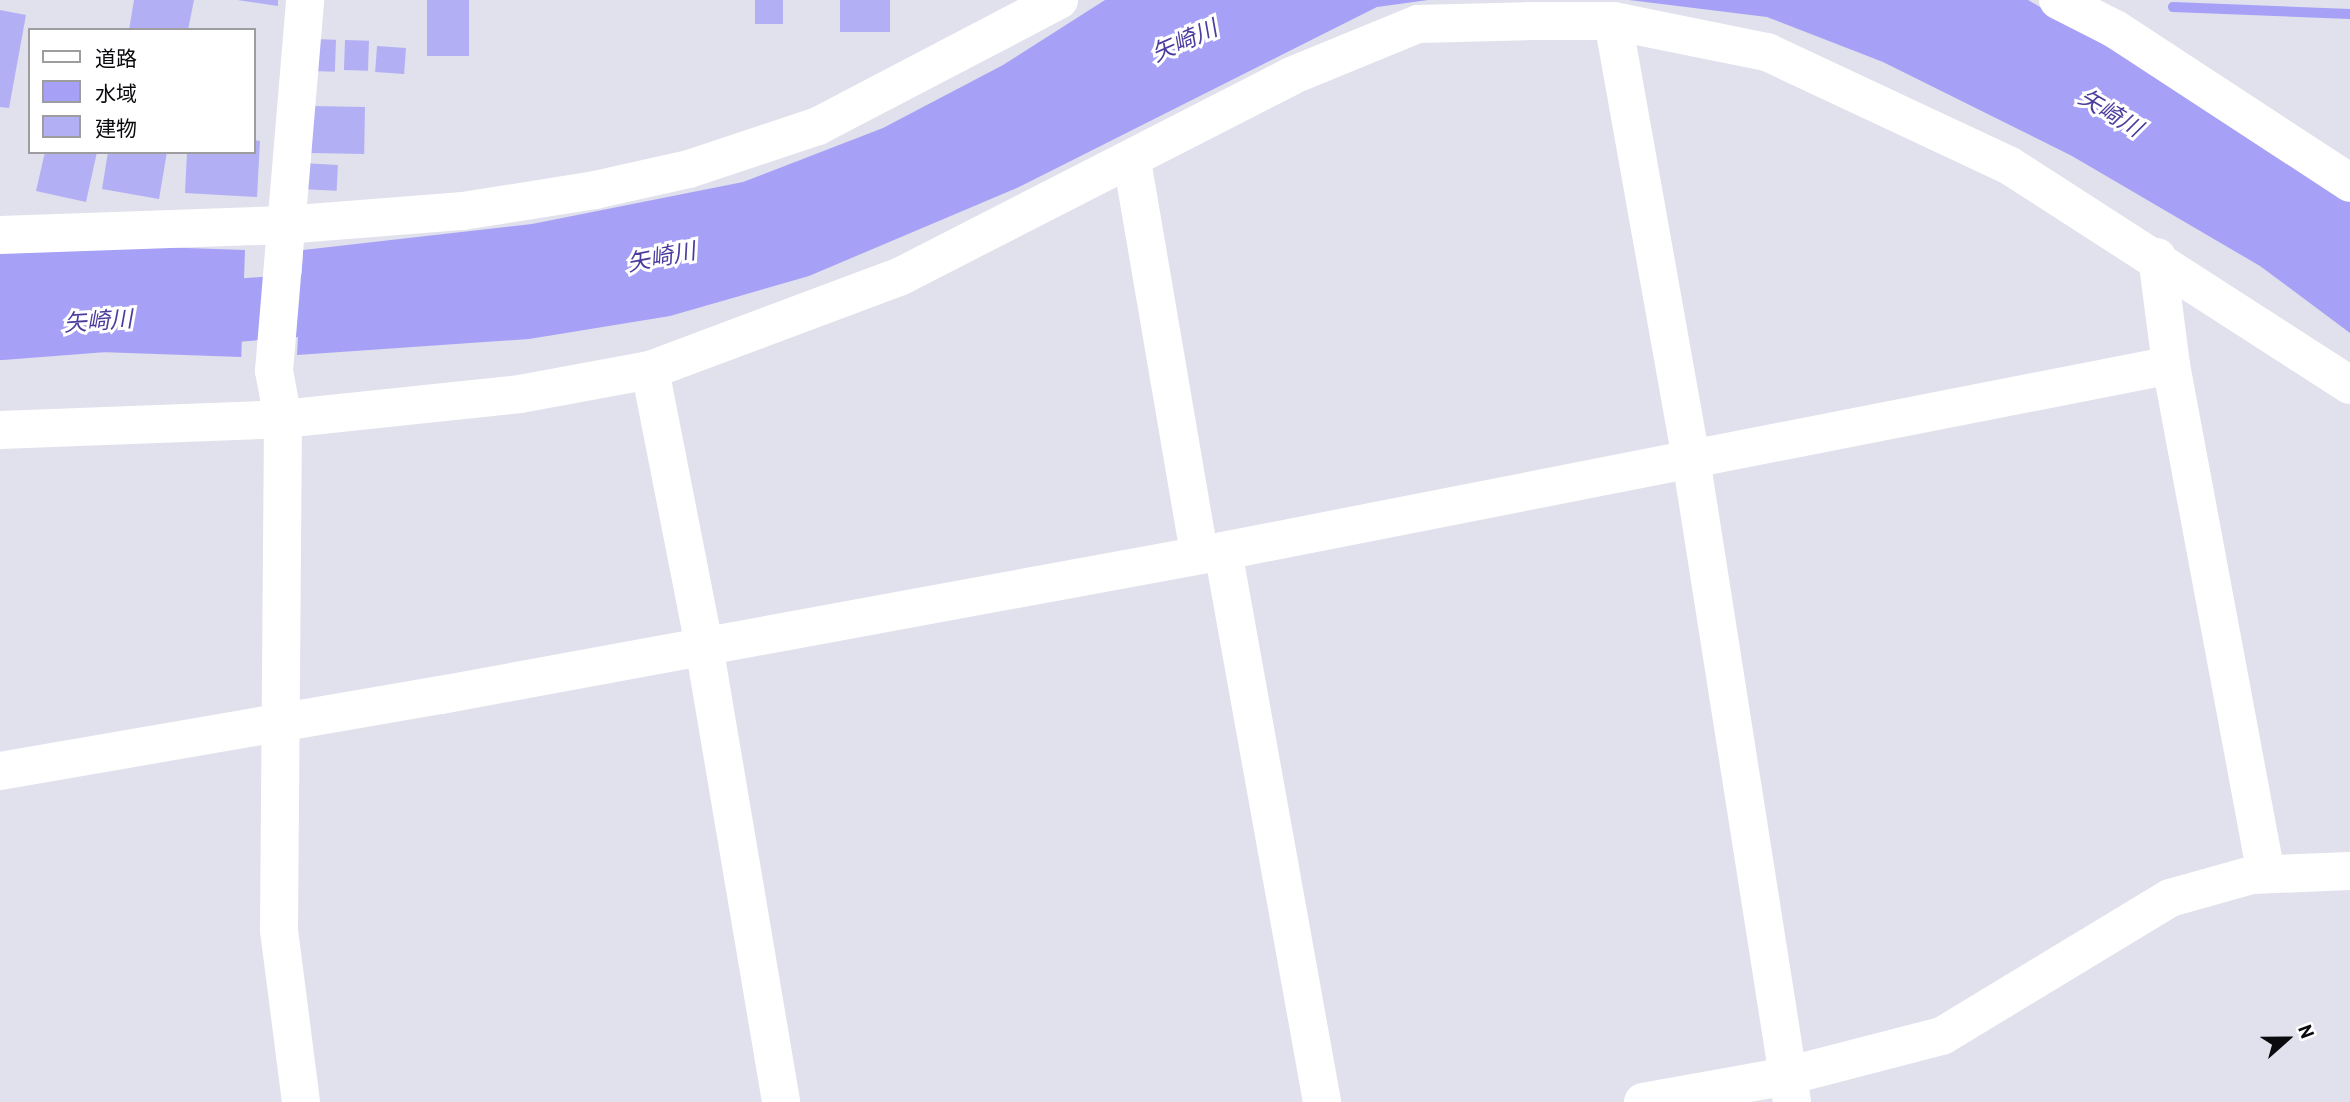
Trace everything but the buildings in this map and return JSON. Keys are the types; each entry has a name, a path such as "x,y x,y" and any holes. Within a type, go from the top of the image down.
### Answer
{"street":[{"path":"301,1102 279,930 277,723 283,419 274,371 305,0"},
{"path":"0,235 283,240 595,190 689,169 818,126 866,105 1059,0"},
{"path":"2058,0 2122,14 2350,183"},
{"path":"1613,21 1691,459 1789,1089"},
{"path":"0,430 283,419 520,394 650,370 901,276 1132,161 1291,76 1418,24 1613,21 1767,52 2010,166 2157,257 2350,385"},
{"path":"1132,161 1322,1102"},
{"path":"2157,257 2172,365 2266,874"},
{"path":"0,771 704,646 2172,365"},
{"path":"650,370 704,646 781,1102"},
{"path":"1643,1102 1789,1089 1942,1037 2170,898 2266,874 2350,871"}],"water":[{"path":"1105,0 1428,0 1377,7 1019,187 809,276 670,316 529,339 297,355 303,250 532,224 743,182 883,128 1003,65"},
{"path":"1629,0 2028,0 2350,190 2350,333 2260,266 2072,156 1883,62 1767,17"},
{"path":"0,241 245,250 241,357 0,349"}],"waterway":[{"path":"2173,7 2350,14"},
{"name":"矢崎川","path":"0,328 347,301"}]}
